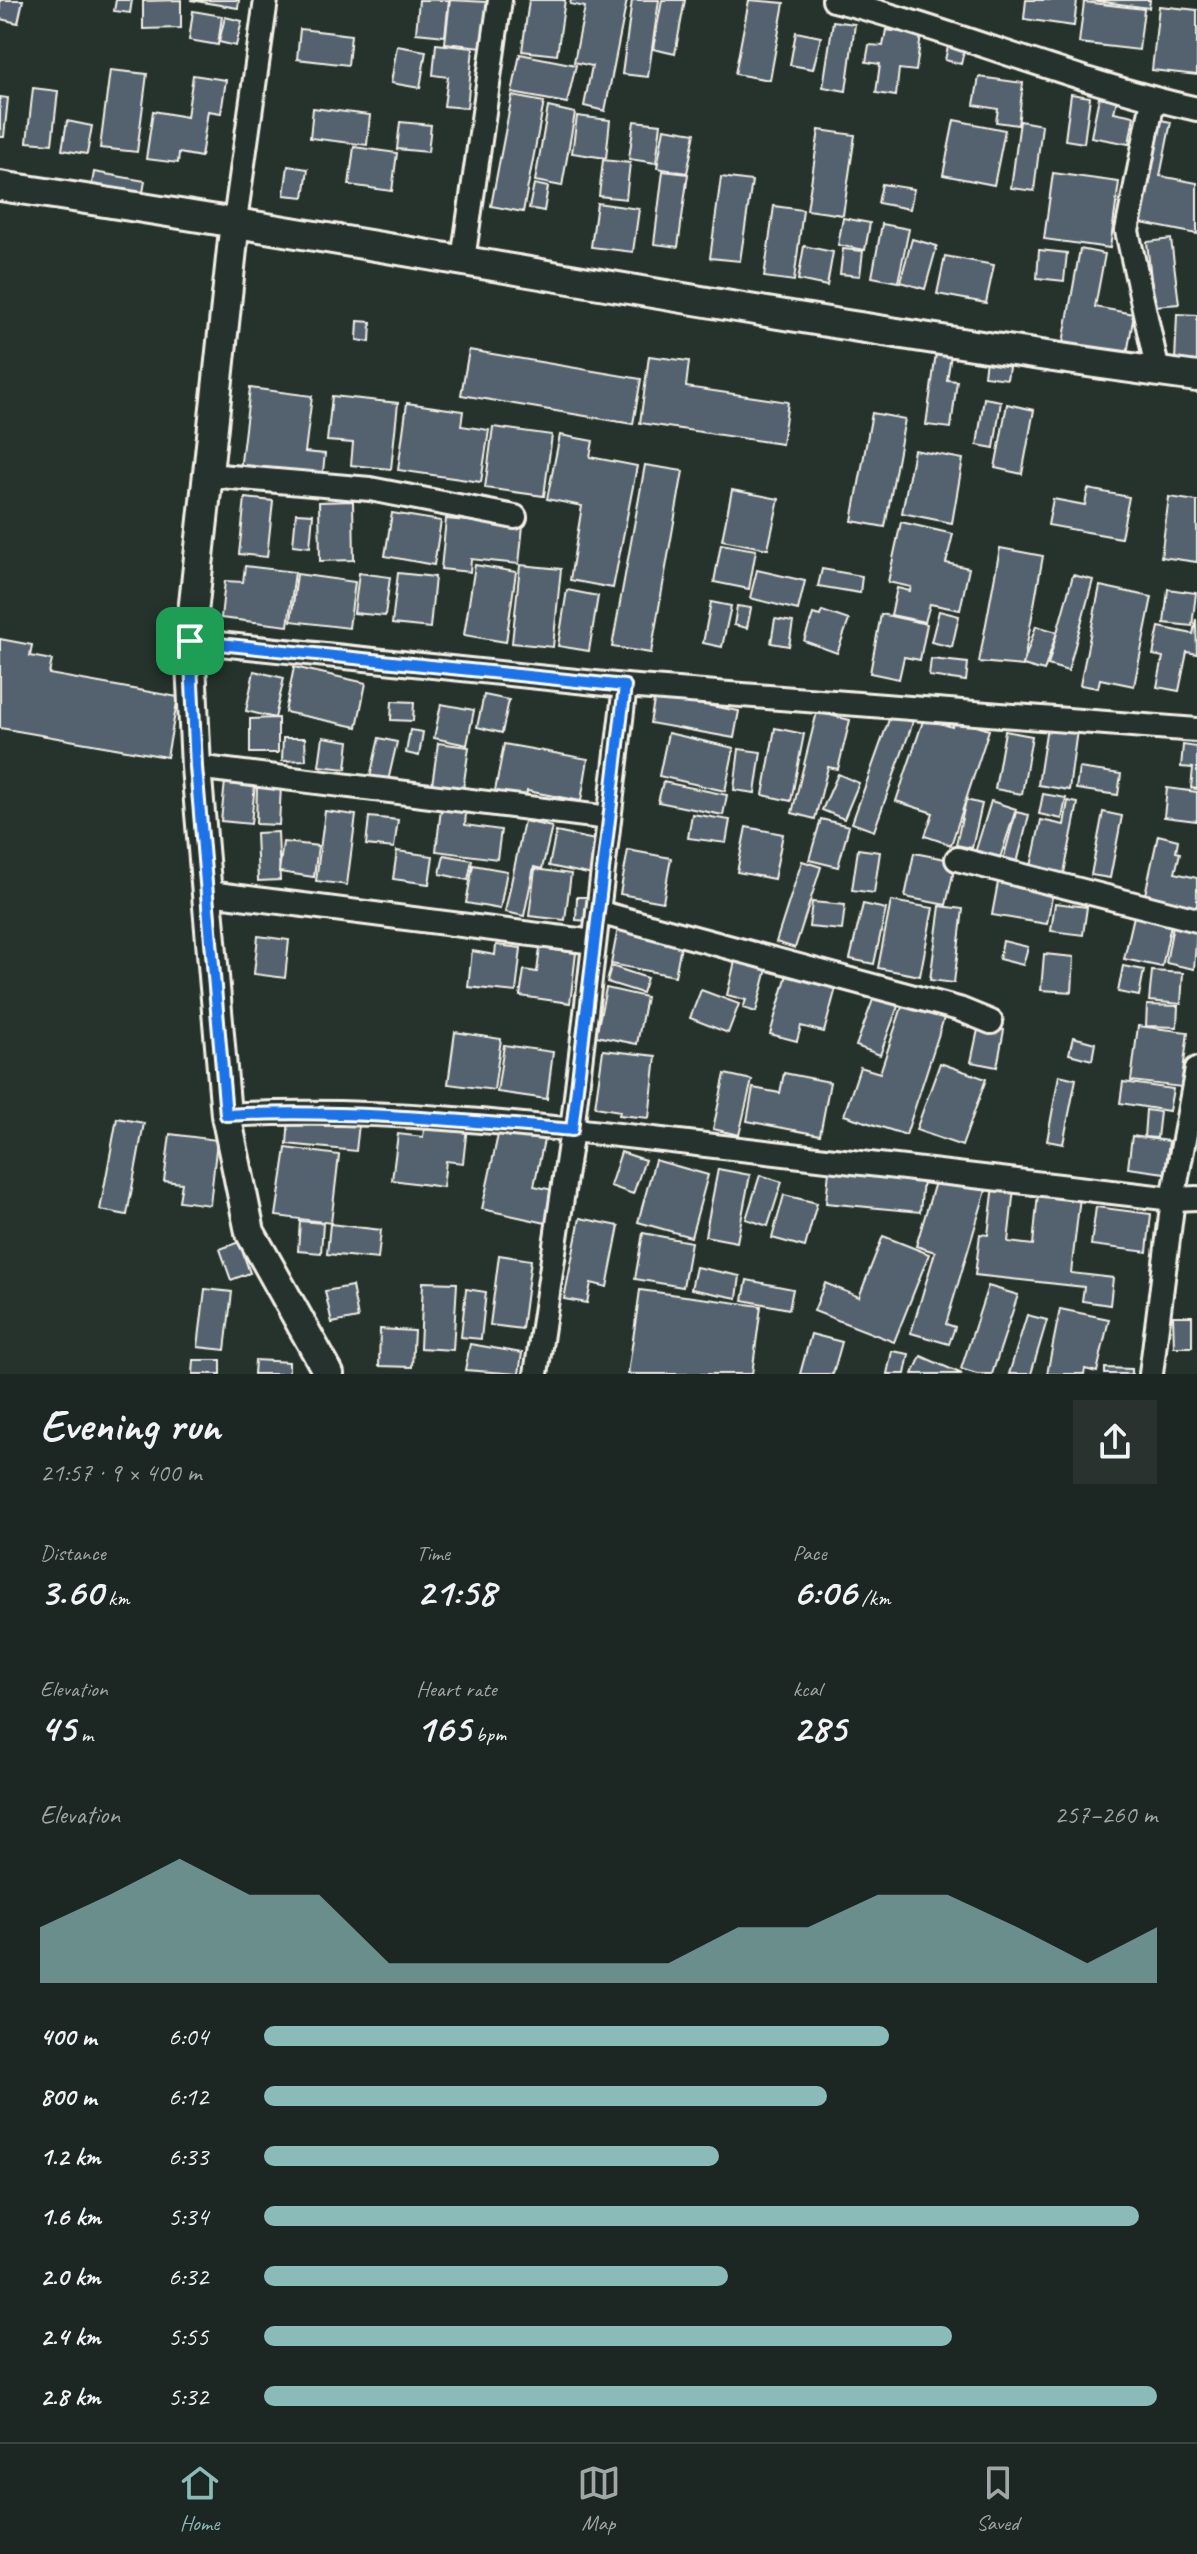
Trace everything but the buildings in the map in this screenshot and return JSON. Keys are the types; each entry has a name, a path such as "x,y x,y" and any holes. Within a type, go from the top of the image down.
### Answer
{"street":[{"path":"266,0 235,221 190,641 196,767 226,1115 250,1232 329,1374"},
{"path":"463,260 500,0"},
{"path":"834,0 906,19 1153,100 1197,109"},
{"path":"1153,100 1127,231 1158,372"},
{"path":"0,186 235,221 970,346 1197,377"},
{"path":"208,475 370,489 515,517"},
{"path":"190,641 625,686 1197,730"},
{"path":"536,1374 572,1130 625,686"},
{"path":"196,767 609,818"},
{"path":"957,859 1197,920"},
{"path":"209,893 594,942"},
{"path":"598,912 959,1009 991,1022"},
{"path":"1151,1374 1173,1199 1197,1069"},
{"path":"226,1115 295,1111 381,1114 572,1130 1173,1199 1197,1198"}],"route":[{"path":"190,641 625,686 572,1130 381,1114 295,1111 226,1115 196,767 190,641"}]}
